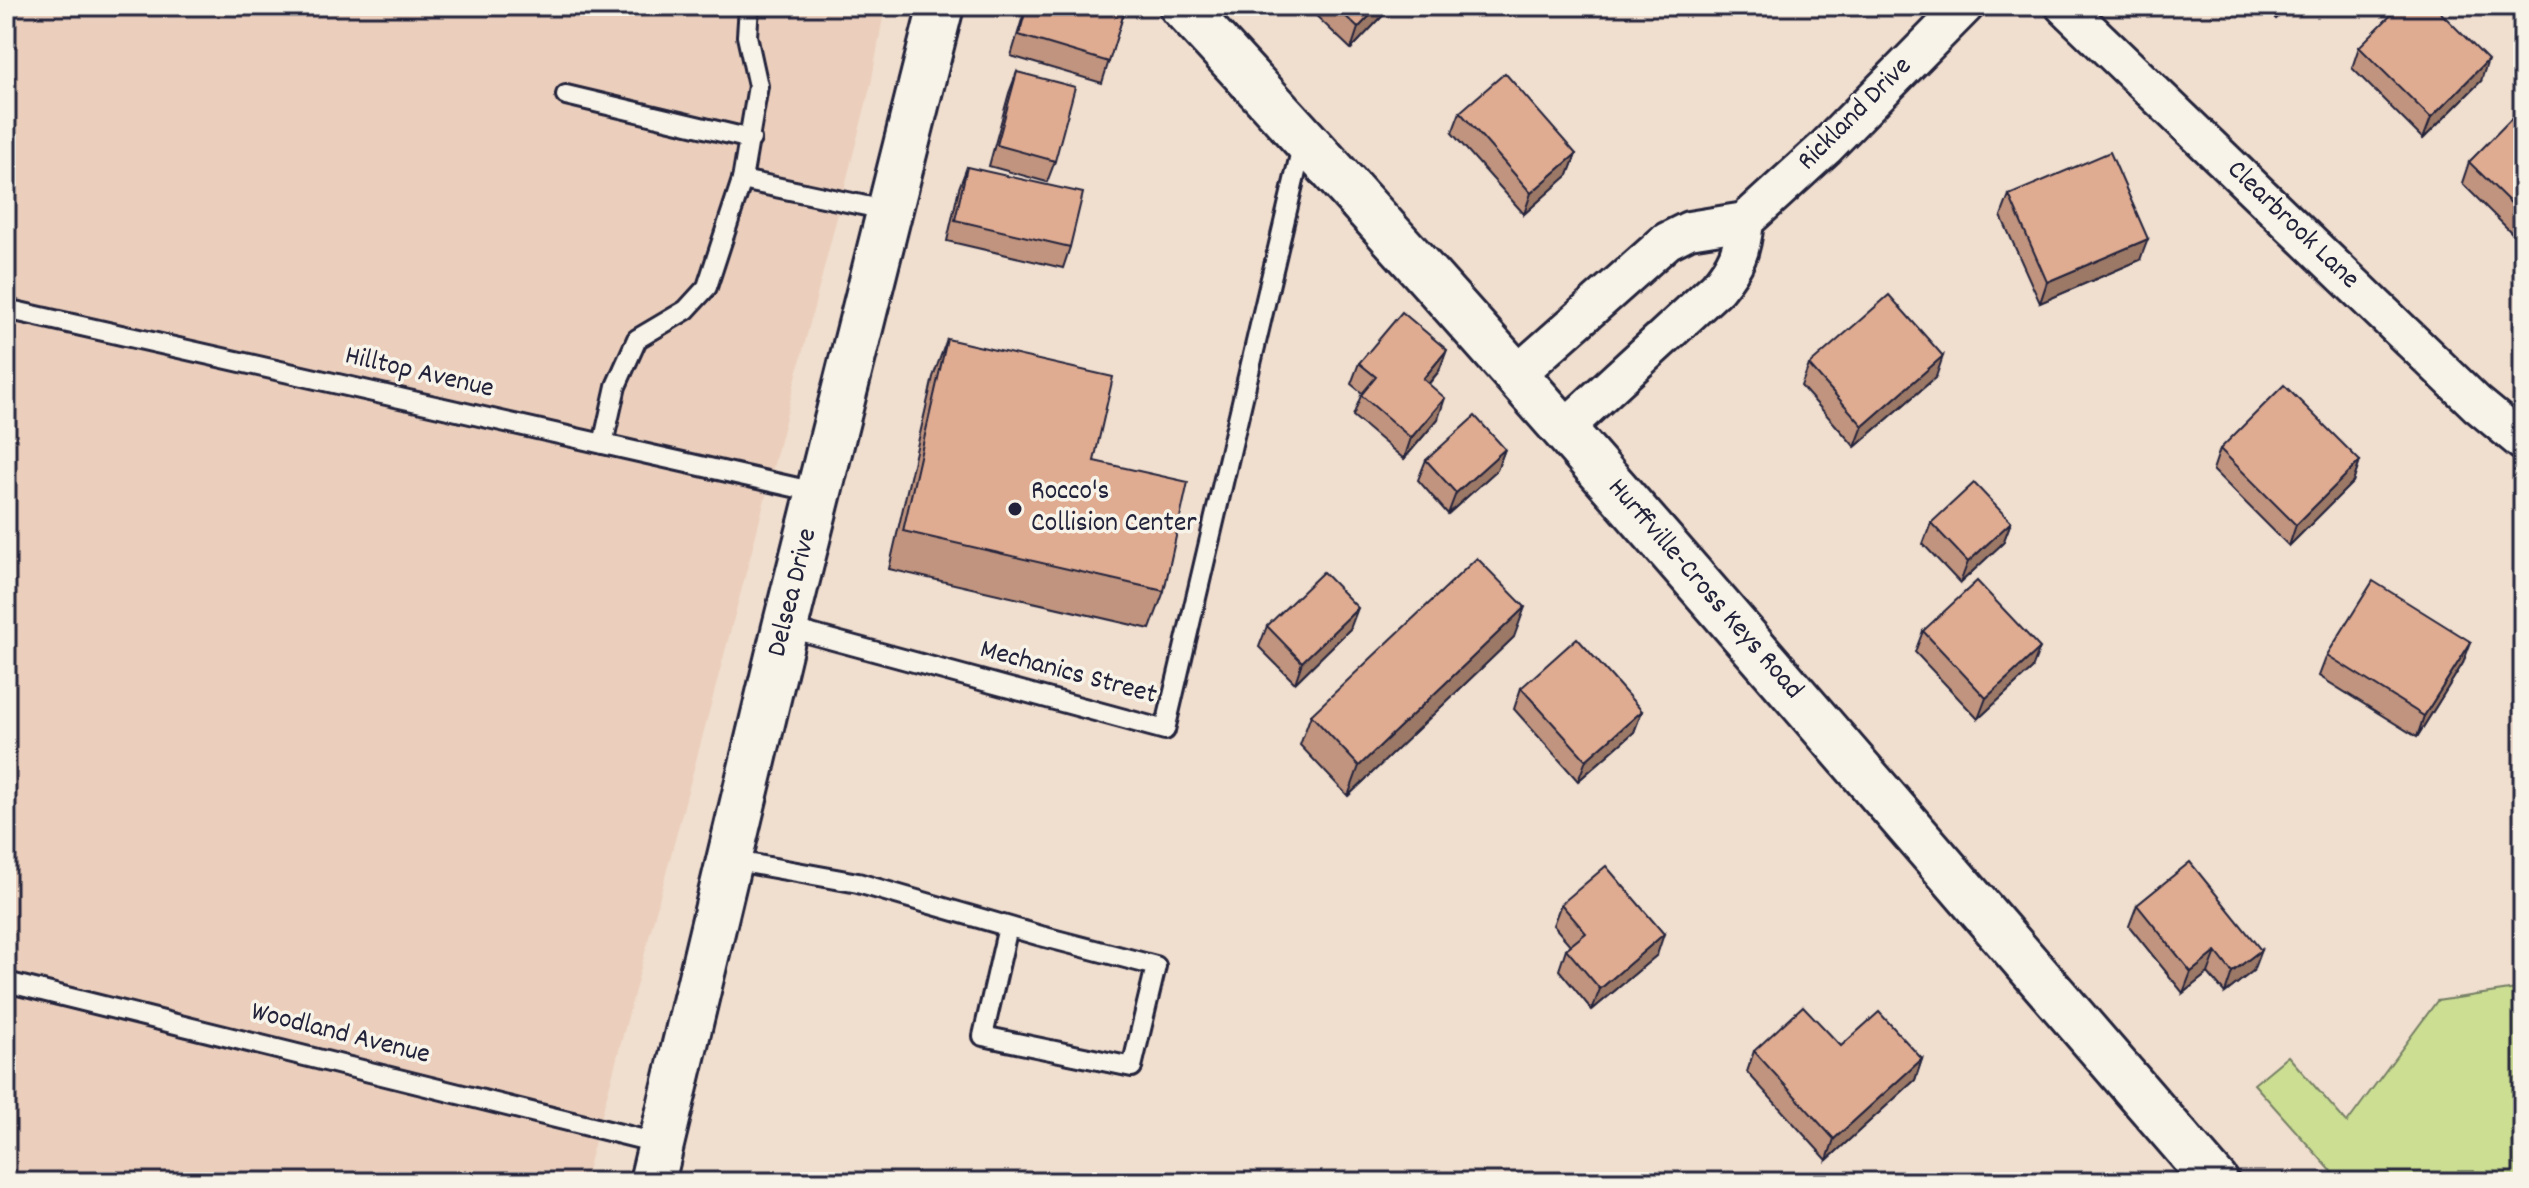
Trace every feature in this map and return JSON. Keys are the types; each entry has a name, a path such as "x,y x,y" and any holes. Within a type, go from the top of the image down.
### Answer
{"main road":[{"name":"Delsea Drive","path":"657,1163 785,627 941,6"},
{"name":"Hurffville-Cross Keys Road","path":"1195,10 1564,429 2216,1182"}],"street":[{"name":"Rickland Drive","path":"1745,221 1825,148 1965,6"},
{"name":"Clearbrook Lane","path":"2064,6 2477,404 2523,442"},
{"path":"1516,375 1667,241 1689,230 1745,221 1742,251 1717,288 1564,429"}],"lane":[{"path":"603,444 616,386 637,339 686,310 707,287 742,180 751,139 758,86 747,36 749,6"},
{"path":"566,95 751,139"},
{"name":"Mechanics Street","path":"785,627 1165,730 1305,137"},
{"path":"742,180 890,211"},
{"name":"Hilltop Avenue","path":"6,309 820,493"},
{"path":"730,860 858,883 1156,966 1132,1067 983,1036 1008,927"},
{"name":"Woodland Avenue","path":"6,982 657,1163"}],"shaded area":[{"path":"6,6 885,6 871,84 752,550 584,1182 6,1182"}],"green space":[{"path":"2523,988 2523,1182 2341,1182 2254,1084 2288,1056 2347,1123 2437,1001"}],"building":[{"path":"1027,6 1126,6 1109,62 1019,35"},
{"path":"1335,6 1379,6 1358,28"},
{"path":"2400,6 2434,6 2488,60 2431,118 2359,47"},
{"path":"1017,72 1075,87 1055,161 997,145"},
{"path":"1505,73 1576,154 1531,193 1460,112"},
{"path":"2523,109 2523,215 2469,162"},
{"path":"2110,152 2148,239 2047,282 2009,195"},
{"path":"967,167 1083,193 1070,247 955,220"},
{"path":"1889,295 1943,356 1863,426 1809,365"},
{"path":"1402,312 1447,350 1423,379 1445,398 1411,438 1361,395 1376,377 1359,363"},
{"name":"Rocco's Collision Center","path":"947,339 1113,377 1094,461 1188,482 1164,591 903,531"},
{"path":"2284,385 2360,461 2296,525 2220,449"},
{"path":"1475,416 1505,449 1456,493 1426,460"},
{"path":"1974,483 2011,522 1968,562 1931,523"},
{"path":"1477,558 1525,607 1359,766 1311,715"},
{"path":"1323,572 1358,608 1302,662 1267,626"},
{"path":"1977,581 2040,648 1986,698 1923,631"},
{"path":"2373,581 2471,642 2424,716 2327,655"},
{"path":"1577,638 1642,711 1586,760 1521,688"},
{"path":"2190,862 2261,950 2232,972 2216,952 2191,972 2137,905"},
{"path":"1606,866 1664,934 1600,989 1566,949 1586,933 1561,904"},
{"path":"1803,1006 1841,1046 1879,1012 1922,1059 1834,1139 1754,1051"}],"place":[{"name":"Rocco's Collision Center","path":"1015,509"}]}
